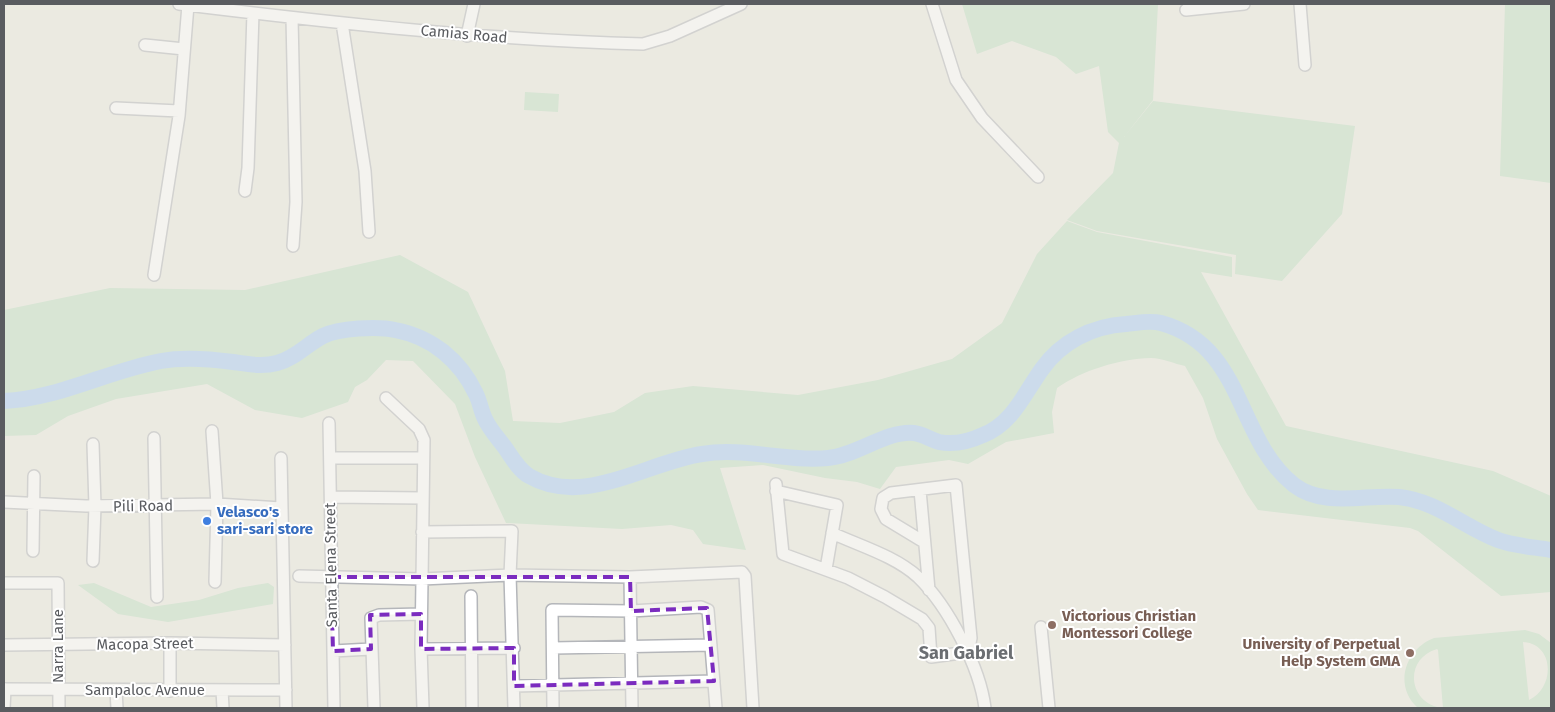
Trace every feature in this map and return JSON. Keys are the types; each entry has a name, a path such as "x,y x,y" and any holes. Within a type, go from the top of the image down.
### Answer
{"street":[{"path":"154,274 179,111 184,49 184,4"},
{"name":"Camias Road","path":"184,4 292,18 467,36 643,44 670,36 741,4"},
{"path":"467,36 474,4"},
{"path":"932,4 956,80 982,118 1038,177"},
{"path":"1186,10 1244,4"},
{"path":"1300,4 1305,65"},
{"path":"245,190 248,168 253,13"},
{"path":"292,18 296,202 294,246"},
{"path":"342,23 365,171 370,232"},
{"path":"145,45 184,49"},
{"path":"116,108 179,111"},
{"path":"386,398 419,429 424,440 420,649 423,708"},
{"name":"Santa Elena Street","path":"329,423 334,708"},
{"path":"212,431 217,504 215,582"},
{"path":"154,438 157,597"},
{"path":"93,444 95,506 93,562"},
{"path":"282,458 281,508 286,708"},
{"path":"331,458 423,458"},
{"path":"33,551 34,476"},
{"path":"924,542 886,519 880,509 887,495 956,485 971,638 968,652"},
{"path":"826,570 837,505 776,487 783,554 826,570 885,597 922,620 929,628 931,657 968,652"},
{"path":"920,490 930,590"},
{"path":"331,497 422,498"},
{"name":"Pili Road","path":"4,502 95,506 217,504 281,508"},
{"path":"422,532 511,530 510,576 514,648 514,708"},
{"path":"832,534 906,568 917,576 930,590 968,652 982,685 985,708"},
{"path":"299,576 422,579 510,576 744,574 753,708"},
{"path":"630,576 632,708"},
{"name":"Narra Lane","path":"4,583 58,583 59,708"},
{"path":"471,596 472,708"},
{"path":"553,708 552,610 630,611 706,607 716,708"},
{"path":"374,708 370,621 373,616 422,614"},
{"path":"1041,627 1049,708"},
{"path":"170,643 170,691"},
{"name":"Macopa Street","path":"4,645 58,646 170,643 285,645"},
{"path":"553,648 711,645"},
{"path":"420,649 514,648"},
{"path":"333,651 371,649"},
{"path":"514,686 714,681"},
{"path":"4,689 4,708"},
{"name":"Sampaloc Avenue","path":"4,689 286,690"},
{"path":"116,690 117,708"},
{"path":"222,690 223,708"}],"highlighted area":[{"path":"331,577 630,577 631,611 707,608 714,681 514,686 514,648 421,649 421,614 370,615 371,649 333,651"}],"green space":[{"path":"962,4 1158,4 1153,100 1124,137 1153,101 1355,126 1342,214 1282,281 1235,274 1236,255 1097,231 1067,220 1113,173 1119,143 1108,132 1099,66 1076,74 1056,57 1012,41 977,54"},
{"path":"1505,4 1551,4 1551,183 1500,176"},
{"path":"525,92 559,94 558,112 524,110"},
{"path":"1067,221 1097,232 1232,257 1232,277 1201,272 1286,426 1493,471 1551,496 1551,592 1501,596 1418,531 1410,528 1258,510 1247,494 1217,439 1203,398 1185,366 1155,358 1114,363 1078,376 1057,388 1052,412 1054,433 1006,442 968,464 949,460 896,467 880,489 857,482 825,478 763,465 720,468 746,550 703,544 693,530 671,525 622,529 506,523 475,457 455,404 413,361 386,360 367,380 355,387 348,402 302,418 255,410 207,384 116,399 68,416 36,435 4,436 4,310 110,288 245,290 400,255 468,292 505,371 513,421 560,423 614,412 645,393 693,386 798,395 878,380 952,359 1002,323 1037,254"},
{"path":"94,583 151,607 199,600 238,588 268,583 274,587 273,604 168,622 118,614 78,585"},
{"path":"1525,630 1539,634 1551,643 1551,708 1443,708 1418,708 1410,699 1406,689 1404,679 1406,669 1416,650 1434,638","holes":["1523,642 1534,645 1541,650 1546,658 1548,667 1544,686 1538,694 1529,700","1437,649 1443,708 1431,705 1417,690 1414,681 1415,671 1419,662 1426,654"]}],"waterway":[{"path":"4,401 24,399 63,390 161,361 197,359 266,365 284,361 317,339 330,333 359,328 395,330 408,333 433,344 453,361 469,382 489,427 522,471 550,485 572,487 616,480 681,459 718,452 812,459 839,456 893,435 904,433 914,433 945,443 967,441 993,430 1002,423 1017,407 1050,359 1068,343 1089,332 1113,325 1157,322 1188,335 1209,351 1224,372 1260,443 1275,465 1294,485 1306,492 1332,498 1399,497 1413,499 1438,509 1498,540 1551,550"}],"place":[{"name":"Velasco's sari-sari store","path":"207,521"},
{"name":"Victorious Christian Montessori College","path":"1052,625"},
{"name":"University of Perpetual Help System GMA","path":"1410,653"}],"district":[{"name":"San Gabriel","path":"966,653"}]}
